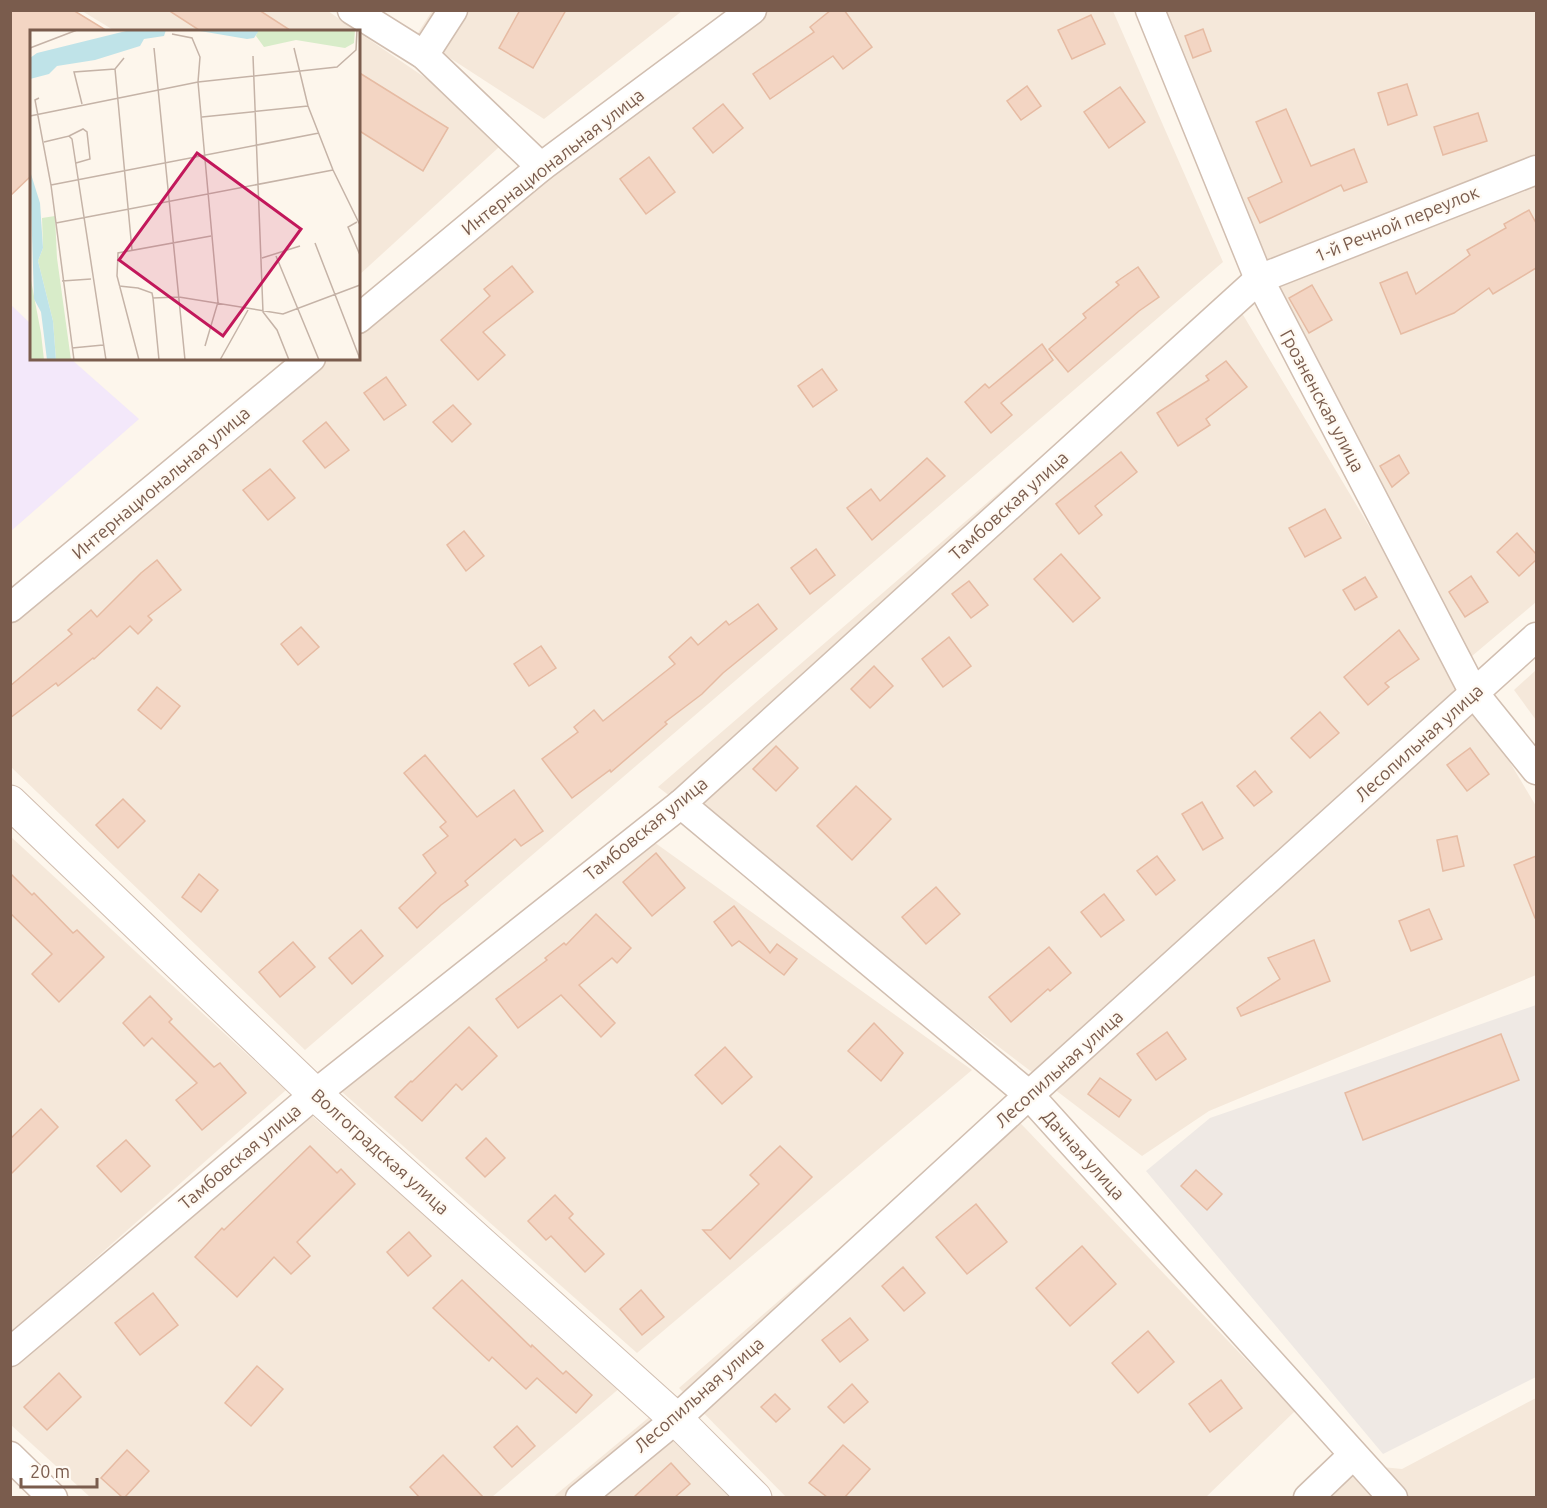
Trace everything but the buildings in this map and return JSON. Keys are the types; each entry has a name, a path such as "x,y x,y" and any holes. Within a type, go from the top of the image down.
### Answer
{"street":[{"path":"352,10 424,55 541,167"},
{"path":"424,55 453,10"},
{"name":"Интернациональная улица","path":"360,317 541,167 752,10"},
{"name":"Грозненская улица","path":"1150,10 1259,279 1474,693 1536,770"},
{"name":"1-й Речной переулок","path":"1259,279 1536,170"},
{"name":"Тамбовская улица","path":"10,1352 315,1094 681,804 1259,279"},
{"name":"Интернациональная улица","path":"10,608 308,360"},
{"name":"Лесопильная улица","path":"580,1497 676,1419 1029,1095 1536,637"},
{"name":"Волгоградская улица","path":"10,802 315,1094 676,1419 755,1497"},
{"name":"Дачная улица","path":"681,804 1029,1095 1393,1497"},
{"path":"1308,1497 1353,1455"},
{"path":"10,1456 53,1497"}],"shaded area":[{"path":"82,11 328,11 355,30 113,30"},
{"path":"432,11 682,11 544,119 416,36"},
{"path":"742,11 1113,11 1223,262 305,1050 11,767 10,605 312,360 360,360 360,321"},
{"path":"1150,11 1536,11 1536,602 1459,667 1259,279"},
{"path":"360,33 511,136 360,274"},
{"path":"1230,293 1536,806 1536,975 1209,1111 1142,1156 658,787"},
{"path":"11,305 30,323 30,360 72,360 139,419 11,531"},
{"path":"1536,670 1536,720 1514,690"},
{"path":"633,827 972,1070 637,1353 333,1084"},
{"path":"10,836 286,1090 11,1333 10,1333"},
{"path":"1536,1005 1536,1377 1383,1454 1146,1171 1210,1118"},
{"path":"1003,1105 1295,1411 1206,1497 787,1498 679,1388"},
{"path":"304,1109 621,1387 492,1497 90,1497 11,1425 11,1360"},
{"path":"1536,1398 1536,1497 1311,1498 1352,1464 1402,1469"},
{"path":"653,1414 733,1498 552,1498"}]}
